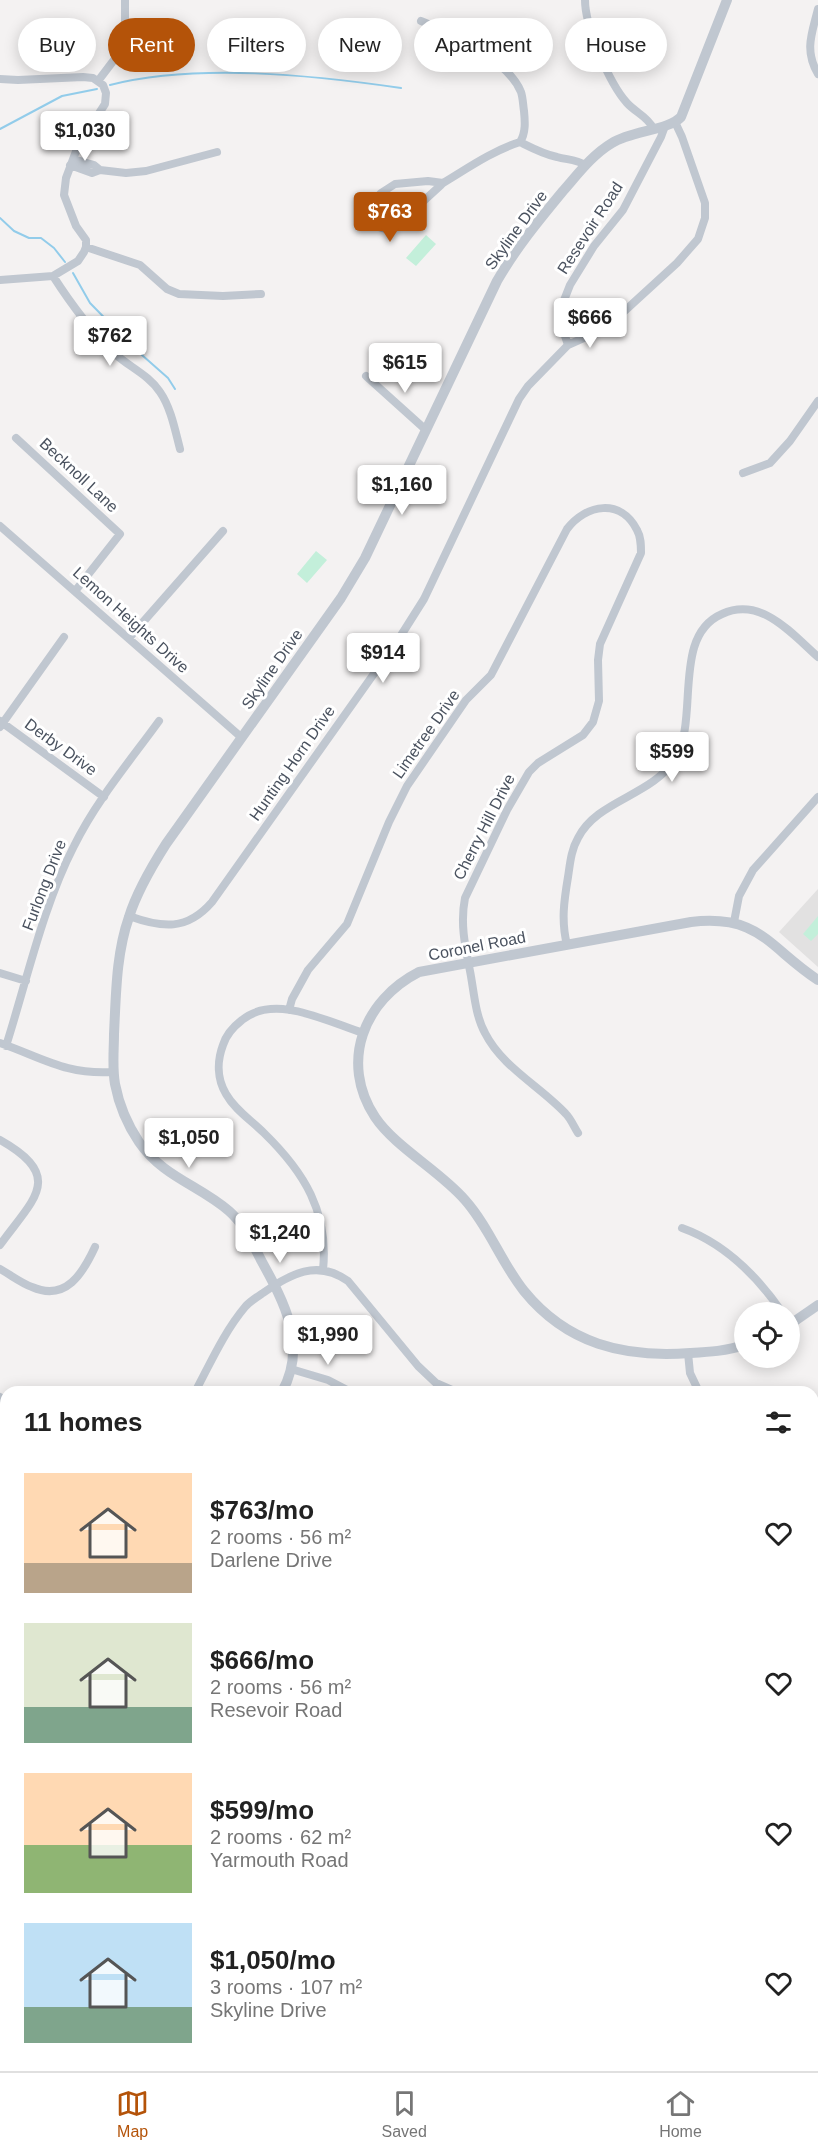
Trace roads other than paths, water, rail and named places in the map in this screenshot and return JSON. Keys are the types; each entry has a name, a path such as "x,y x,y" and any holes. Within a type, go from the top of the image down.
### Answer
{"street":[{"path":"98,81 120,52 124,41 125,0"},
{"path":"585,0 585,12 598,54 624,100 648,120 653,128"},
{"path":"568,345 597,332 618,317 677,263 698,239 705,218 705,203 682,137 670,124 681,117 687,104 727,0"},
{"path":"818,9 809,51 812,64 818,74"},
{"path":"443,183 428,181 395,184 381,193 372,204 366,216 368,221 389,230 443,183 499,149 520,142 524,136 525,118 522,95 505,72"},
{"path":"0,79 83,77 98,81 106,93 105,104 88,128 71,162 64,195 68,209 86,240 87,246 78,261 53,276 0,280"},
{"name":"Skyline Drive","path":"284,1386 294,1351 293,1330 287,1309 247,1233 230,1212 170,1174 141,1144 123,1115 113,1072 118,975 129,916 154,862 357,573 505,267 526,236 585,165 612,143 630,134 670,124"},
{"name":"Resevoir Road","path":"568,345 561,324 561,308 570,285 594,246 623,210 670,124"},
{"path":"520,142 538,151 558,158 578,160 585,165"},
{"path":"71,162 92,173 100,170 126,173 146,171 217,152"},
{"path":"87,246 140,266 167,289 179,294 223,296 261,294"},
{"path":"53,276 77,313 115,354 153,382 162,394 171,414 180,449"},
{"name":"Hunting Horn Drive","path":"129,916 155,925 177,924 199,915 212,902 400,637 424,599 519,399 528,386 568,345"},
{"path":"366,376 426,430"},
{"path":"743,473 770,463 790,441 818,400"},
{"name":"Becknoll Lane","path":"16,438 120,534 76,590"},
{"name":"Limetree Drive","path":"289,1010 292,999 308,970 347,924 389,822 407,786 466,700 491,675 567,529 575,518 587,511 602,508 616,510"},
{"name":"Cherry Hill Drive","path":"578,1133 568,1115 513,1066 486,1035 478,1016 462,924 465,898 507,810 529,772 538,763 583,735 598,711 600,644 641,553 637,528 616,510"},
{"name":"Lemon Heights Drive","path":"0,526 76,590 241,737"},
{"path":"129,638 223,531"},
{"path":"567,945 562,925 563,908 572,852 578,837 596,816 659,777 670,767 677,756 687,723 691,656 705,627 717,616 738,608 758,611 777,621 818,657"},
{"path":"1,724 64,637"},
{"name":"Furlong Drive","path":"3,1045 26,981 52,895 74,845 104,797 159,721"},
{"name":"Derby Drive","path":"1,724 104,797"},
{"path":"734,922 739,896 753,870 818,797"},
{"name":"Coronel Road","path":"734,1348 648,1355 614,1349 572,1331 545,1313 506,1265 476,1212 459,1193 393,1136 375,1117 368,1103 359,1069 360,1046 369,1019 382,999 408,978 432,969 692,922 707,920 734,922 761,933 818,980"},
{"path":"0,973 26,981"},
{"path":"322,1270 324,1232 319,1211 310,1193 284,1155 231,1101 223,1088 219,1071 224,1042 238,1023 249,1015 258,1011 279,1008 363,1033"},
{"path":"3,1045 67,1069 82,1072 113,1072"},
{"path":"0,1140 28,1159 37,1172 39,1184 35,1196 0,1245"},
{"path":"682,1228 716,1243 750,1272 774,1302"},
{"path":"0,1269 32,1287 45,1291 57,1289 69,1286 78,1279 95,1247"},
{"path":"198,1386 225,1335 246,1305 275,1285 299,1273 322,1270 332,1272 348,1281 418,1366 436,1383 443,1386"},
{"path":"800,1317 818,1305"},
{"path":"688,1353 690,1373 696,1386"},
{"path":"291,1368 340,1386"}],"waterway":[{"path":"110,85 180,74 255,73 401,88"},
{"path":"0,129 62,96 97,89"},
{"path":"0,218 14,231 29,238 41,238 54,248 65,262"},
{"path":"73,273 90,303 134,348 168,378 175,389"}]}
